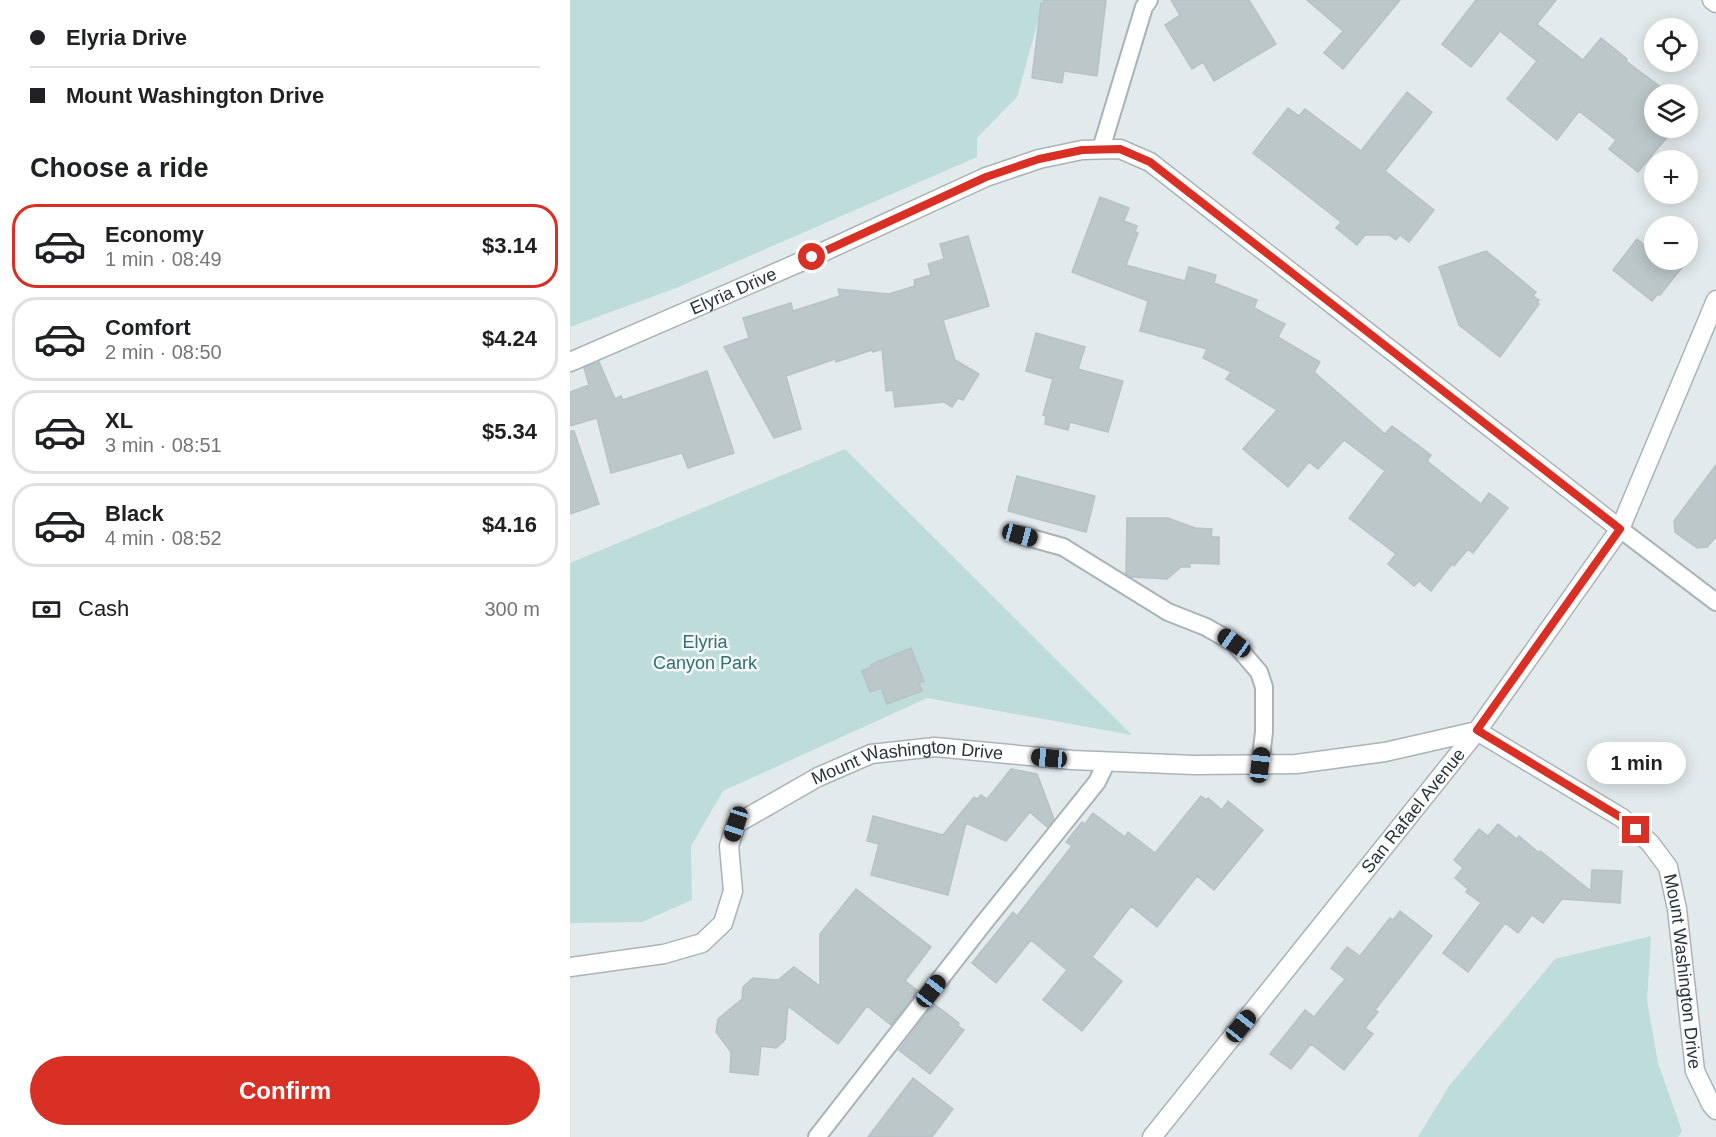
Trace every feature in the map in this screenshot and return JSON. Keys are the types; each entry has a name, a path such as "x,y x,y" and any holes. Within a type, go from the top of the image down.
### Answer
{"street":[{"path":"1712,0 1716,3"},
{"name":"Elyria Drive","path":"570,362 812,257 986,177 1039,159 1082,150 1120,149 1150,162 1620,529"},
{"name":"San Rafael Avenue","path":"1152,1137 1477,730 1620,529 1716,300"},
{"name":"Mount Washington Drive","path":"570,967 664,954 702,943 723,923 733,891 729,846 736,824 818,777 872,754 935,747 1072,760 1194,765 1296,764 1385,752 1477,730 1622,818 1650,843 1668,867 1677,909 1695,1071 1716,1110"}],"lane":[{"path":"1101,149 1144,7 1149,0"},
{"path":"1620,529 1716,602"},
{"path":"1020,535 1063,547 1168,612 1206,627 1234,643 1259,672 1264,687 1264,732 1260,765"},
{"path":"818,1137 983,924 1097,782 1107,761"}],"green space":[{"path":"570,0 1044,0 1017,97 977,138 977,157 676,288 570,327"},
{"name":"Elyria Canyon Park","path":"845,449 1132,735 927,698 723,791 691,846 692,900 642,922 570,923 570,563"},
{"path":"1651,936 1647,1001 1658,1063 1682,1131 1678,1137 1418,1137 1449,1086 1555,959"}],"building":[{"path":"1044,0 1106,0 1097,76 1064,71 1062,83 1032,78 1041,3 1044,3"},
{"path":"1171,0 1249,0 1276,44 1214,81 1203,62 1192,69 1165,25 1180,15"},
{"path":"1307,0 1400,0 1343,69 1324,53 1343,31"},
{"path":"1476,0 1556,0 1537,24 1583,60 1601,38 1627,59 1626,61 1657,84 1644,84 1644,138 1667,138 1656,150 1644,150 1644,165 1638,172 1609,149 1616,140 1579,111 1557,140 1507,99 1537,61 1500,31 1471,67 1442,44"},
{"path":"1407,92 1432,112 1385,171 1434,210 1409,242 1400,235 1396,240 1389,235 1365,235 1357,245 1336,228 1341,222 1253,153 1288,108 1299,116 1305,109 1361,151"},
{"path":"1100,197 1129,208 1124,221 1137,226 1135,232 1138,233 1126,265 1185,281 1189,267 1216,275 1214,283 1257,300 1254,308 1285,324 1278,337 1320,362 1314,372 1385,434 1392,426 1431,455 1427,461 1481,504 1489,493 1508,508 1473,553 1468,549 1454,566 1452,564 1431,591 1419,581 1414,586 1388,564 1396,554 1349,518 1385,471 1344,440 1318,469 1309,462 1288,487 1243,449 1277,410 1226,379 1231,372 1203,358 1207,349 1140,331 1148,301 1072,272"},
{"path":"968,236 989,306 943,320 955,360 979,374 963,400 958,398 952,407 944,402 895,407 893,390 886,391 882,349 873,352 872,350 836,362 835,359 786,376 801,429 774,438 724,347 749,338 743,318 791,303 793,311 840,296 838,289 889,294 915,286 914,280 931,275 928,264 944,259 940,244"},
{"path":"1637,239 1644,245 1644,270 1680,270 1660,295 1658,294 1652,301 1613,270"},
{"path":"1486,251 1536,292 1533,296 1539,300 1537,303 1539,304 1500,357 1459,325 1439,267"},
{"path":"1036,333 1085,347 1078,369 1123,381 1108,432 1070,422 1068,430 1045,424 1046,416 1043,415 1053,379 1026,371"},
{"path":"599,362 615,399 621,396 623,400 707,371 734,453 688,468 682,453 611,473 597,418 570,426 570,392 589,385 584,368"},
{"path":"570,431 574,431 599,504 570,514"},
{"path":"1716,465 1716,537 1707,547 1697,548 1675,532 1674,521"},
{"path":"1017,476 1095,496 1086,532 1008,511"},
{"path":"1127,518 1168,518 1195,528 1212,529 1211,537 1219,537 1219,564 1190,563 1190,567 1181,567 1167,579 1132,577 1126,574"},
{"path":"911,648 924,681 919,683 922,691 887,704 881,688 870,692 862,671 879,661"},
{"path":"1011,769 1037,774 1054,819 1047,827 1030,812 1006,841 966,823 948,895 871,875 879,844 867,841 873,816 943,835 974,797 977,799 981,795 987,799"},
{"path":"1201,796 1207,800 1208,798 1222,810 1228,801 1263,830 1214,890 1197,876 1157,927 1131,906 1092,957 1122,981 1082,1031 1043,1000 1067,970 1031,940 996,983 972,963 1013,912 1017,916 1072,846 1066,842 1082,822 1085,824 1093,813 1125,837 1128,832 1155,853"},
{"path":"1498,824 1517,839 1519,836 1539,853 1540,851 1591,891 1592,870 1622,871 1620,903 1562,899 1543,923 1532,915 1518,933 1505,923 1468,972 1443,953 1481,903 1466,892 1468,889 1455,878 1463,868 1454,860 1479,829 1488,836"},
{"path":"856,889 931,947 905,981 918,991 891,1025 867,1006 838,1044 788,1006 785,1040 776,1048 761,1046 758,1075 730,1072 731,1052 716,1032 718,1019 742,999 743,987 753,978 778,980 794,967 820,986 820,934"},
{"path":"1400,911 1432,936 1375,1010 1378,1012 1365,1028 1373,1034 1344,1070 1311,1044 1291,1069 1270,1054 1305,1010 1314,1017 1345,979 1331,968 1347,947 1360,956 1390,918 1393,920"},
{"path":"934,1004 959,1023 958,1026 964,1030 930,1074 899,1050"},
{"path":"913,1078 953,1109 932,1137 868,1137"}],"route":[{"path":"812,257 986,177 1039,159 1082,150 1120,149 1150,162 1620,529 1477,730 1622,818 1636,830"}]}
